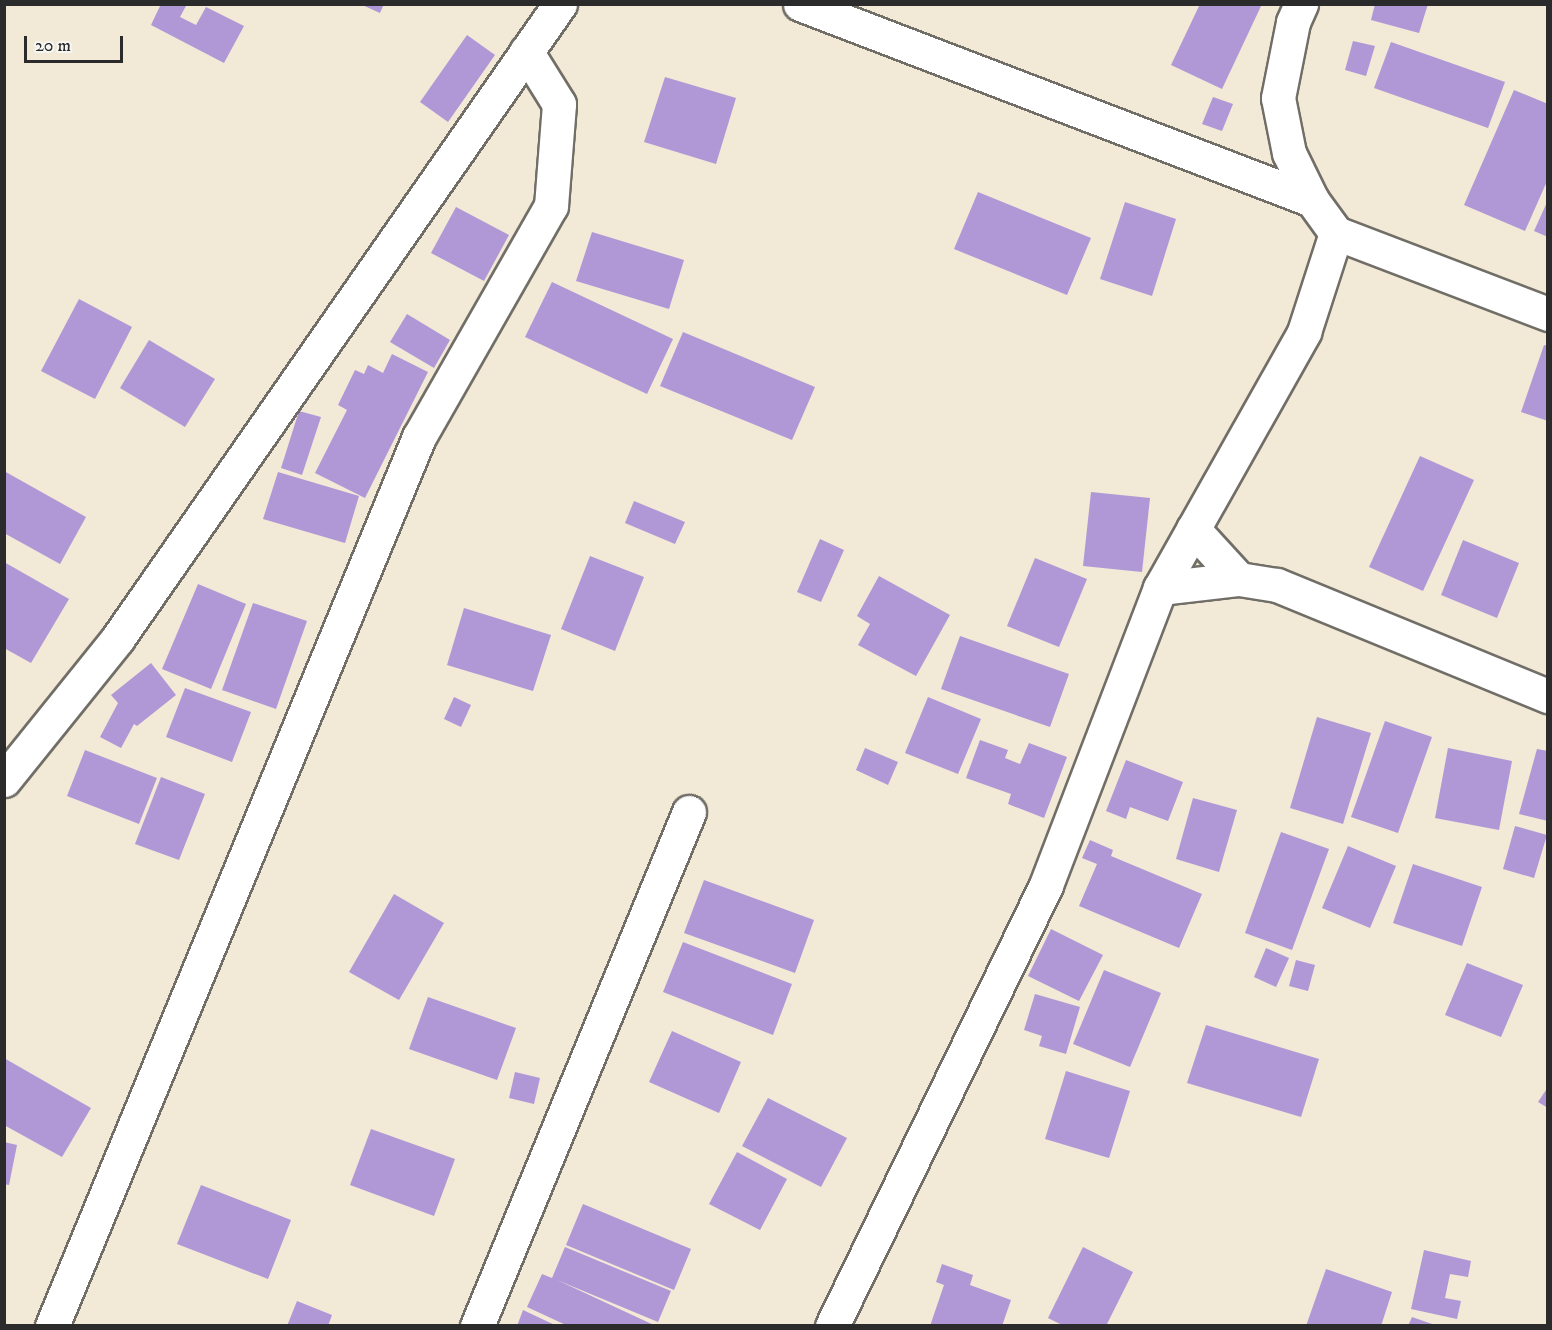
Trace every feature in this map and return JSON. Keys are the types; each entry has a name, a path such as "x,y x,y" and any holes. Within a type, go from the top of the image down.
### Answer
{"street":[{"path":"4,780 118,638 560,4"},
{"path":"800,4 1312,200"},
{"path":"1301,4 1293,22 1278,98 1289,153 1312,200 1336,233 1548,314"},
{"path":"52,1326 419,437 551,206 559,104 526,51"},
{"path":"832,1326 1046,885 1160,588 1304,332 1336,233"},
{"path":"1193,529 1239,579"},
{"path":"1160,588 1239,579 1277,585 1548,696"},
{"path":"477,1326 689,812"}],"building":[{"path":"161,4 187,4 180,17 196,25 206,7 244,26 224,63 151,25"},
{"path":"360,4 384,4 380,13"},
{"path":"1200,4 1262,4 1222,89 1171,65"},
{"path":"1375,4 1428,4 1419,33 1371,20"},
{"path":"467,35 495,55 448,122 420,102"},
{"path":"1353,41 1375,46 1366,76 1345,70"},
{"path":"1391,42 1505,82 1488,128 1374,88"},
{"path":"665,77 736,98 716,164 644,142"},
{"path":"1514,90 1548,104 1548,179 1525,231 1464,205"},
{"path":"1213,97 1233,104 1222,131 1202,124"},
{"path":"978,192 1091,238 1067,295 954,249"},
{"path":"1548,200 1548,237 1534,231"},
{"path":"1125,202 1176,219 1152,296 1100,279"},
{"path":"456,207 509,235 484,281 431,253"},
{"path":"592,232 684,260 669,309 576,281"},
{"path":"552,282 673,339 647,394 525,337"},
{"path":"79,299 132,327 95,399 41,371"},
{"path":"407,314 450,340 434,368 390,342"},
{"path":"683,332 815,387 792,440 660,386"},
{"path":"149,340 215,379 185,427 120,388"},
{"path":"1544,345 1548,346 1548,421 1521,412"},
{"path":"392,354 428,372 365,498 315,473 347,410 338,405 355,370 364,374 368,365 383,373"},
{"path":"299,411 321,417 302,475 281,468"},
{"path":"1420,456 1474,480 1423,591 1369,567"},
{"path":"4,471 86,517 60,564 4,533"},
{"path":"278,472 359,496 345,543 263,519"},
{"path":"1091,492 1150,498 1142,572 1083,566"},
{"path":"634,501 685,522 675,544 625,523"},
{"path":"820,539 844,550 821,602 797,592"},
{"path":"1463,540 1519,563 1497,618 1441,595"},
{"path":"590,556 644,577 615,651 561,629"},
{"path":"1035,558 1087,579 1059,647 1007,626"},
{"path":"4,562 69,599 31,663 4,648"},
{"path":"879,576 950,615 916,676 858,645 870,624 857,616"},
{"path":"198,584 246,604 211,689 162,669"},
{"path":"253,603 307,621 276,709 222,690"},
{"path":"464,608 551,635 533,691 447,665"},
{"path":"960,636 1069,674 1050,727 941,689"},
{"path":"151,663 176,695 137,726 134,724 121,748 100,737 118,703 111,695"},
{"path":"185,688 251,712 232,762 166,737"},
{"path":"454,697 471,705 461,727 444,719"},
{"path":"928,697 981,719 958,774 905,753"},
{"path":"1317,717 1371,733 1343,824 1290,808"},
{"path":"1385,721 1432,737 1398,833 1351,817"},
{"path":"980,740 1008,750 1005,758 1020,764 1029,743 1067,757 1044,818 1008,804 1011,794 966,778"},
{"path":"865,748 898,762 888,785 856,770"},
{"path":"1448,748 1512,761 1499,830 1435,818"},
{"path":"1537,749 1548,751 1548,821 1519,814"},
{"path":"85,750 157,778 139,824 67,796"},
{"path":"1126,760 1183,782 1168,821 1130,807 1126,819 1106,811"},
{"path":"161,777 205,794 179,860 135,844"},
{"path":"1193,798 1237,810 1219,872 1176,859"},
{"path":"1515,826 1547,835 1534,878 1503,869"},
{"path":"1281,832 1329,849 1292,950 1245,933"},
{"path":"1090,840 1113,850 1111,856 1202,894 1179,948 1079,906 1097,864 1082,858"},
{"path":"1348,846 1396,866 1370,928 1322,908"},
{"path":"1413,864 1482,887 1462,946 1393,923"},
{"path":"704,880 814,920 795,973 684,933"},
{"path":"394,894 444,923 399,1000 349,972"},
{"path":"1051,929 1103,955 1079,1001 1028,976"},
{"path":"683,942 792,984 773,1035 663,992"},
{"path":"1266,948 1289,958 1276,987 1254,977"},
{"path":"1296,960 1315,965 1308,991 1289,986"},
{"path":"1467,963 1523,985 1501,1037 1445,1015"},
{"path":"1104,970 1161,993 1130,1067 1073,1044"},
{"path":"1035,994 1080,1007 1066,1054 1039,1046 1042,1036 1024,1030"},
{"path":"428,997 516,1028 497,1080 409,1049"},
{"path":"1206,1025 1319,1059 1301,1117 1187,1083"},
{"path":"672,1031 741,1062 719,1113 649,1082"},
{"path":"4,1058 91,1108 62,1157 4,1125"},
{"path":"1066,1071 1130,1091 1109,1158 1045,1139"},
{"path":"515,1072 540,1078 534,1104 509,1098"},
{"path":"1548,1087 1548,1108 1538,1102"},
{"path":"768,1098 847,1138 821,1187 742,1146"},
{"path":"371,1129 455,1159 434,1216 350,1185"},
{"path":"4,1142 17,1145 9,1185 4,1184"},
{"path":"737,1152 787,1179 760,1230 709,1204"},
{"path":"201,1185 291,1220 268,1279 177,1244"},
{"path":"583,1204 691,1249 674,1290 566,1245"},
{"path":"565,1247 671,1291 658,1322 557,1280 656,1326 568,1326 527,1307 542,1274 552,1278"},
{"path":"1083,1247 1133,1272 1106,1326 1064,1326 1048,1318"},
{"path":"1424,1250 1471,1261 1468,1277 1450,1274 1445,1298 1461,1301 1457,1319 1411,1309"},
{"path":"942,1264 973,1275 970,1285 1011,1300 1002,1326 930,1326 944,1285 936,1282"},
{"path":"1326,1269 1392,1292 1381,1326 1306,1326"},
{"path":"297,1301 332,1315 328,1326 287,1326"},
{"path":"523,1310 557,1326 517,1326"},
{"path":"1412,1317 1435,1325 1435,1326 1408,1326"}]}
